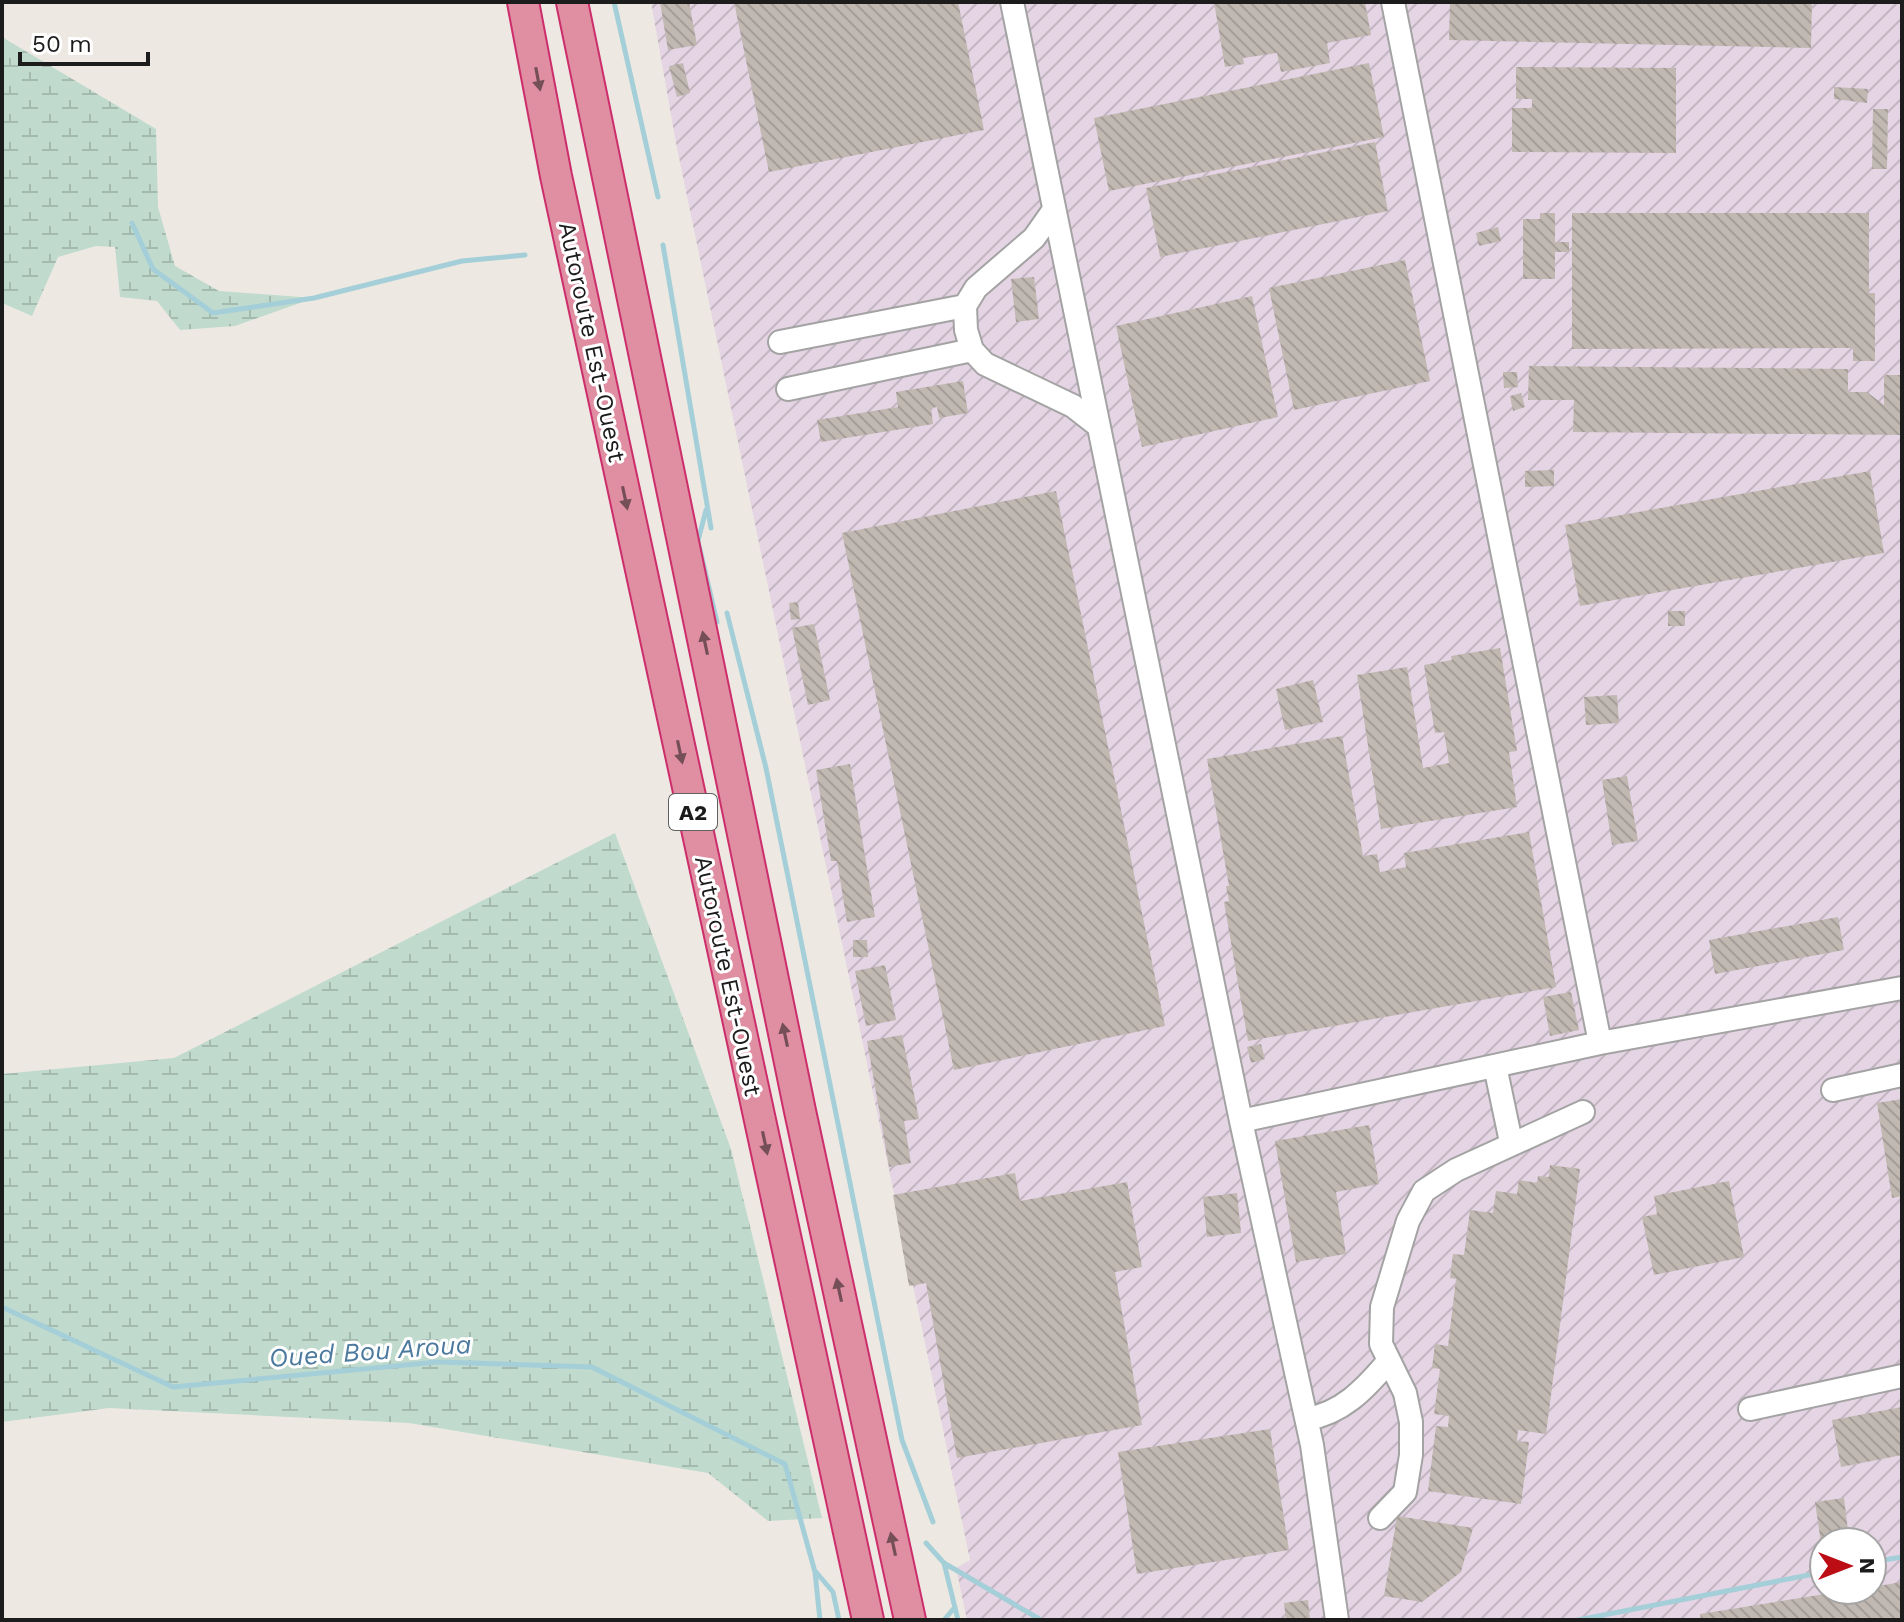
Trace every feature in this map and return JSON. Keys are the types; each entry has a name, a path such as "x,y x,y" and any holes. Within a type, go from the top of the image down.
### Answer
{"highway":[{"name":"Autoroute Est-Ouest","path":"523,2 563,207 868,1620"},
{"name":"Autoroute Est-Ouest","path":"572,2 800,1111 910,1620"}],"street":[{"path":"1012,2 1241,1121 1307,1419 1337,1620"},
{"path":"1393,2 1600,1043"},
{"path":"1053,211 1034,238 976,288 965,306 966,330 972,350 985,364 1073,406 1096,424"},
{"path":"780,342 965,306"},
{"path":"788,389 972,350"},
{"path":"1241,1121 1600,1043 1902,988"},
{"path":"1495,1066 1511,1142"},
{"path":"1833,1090 1902,1075"},
{"path":"1380,1518 1405,1492 1411,1455 1411,1422 1405,1393 1387,1363 1381,1344 1382,1307 1408,1221 1424,1191 1511,1142 1583,1112"},
{"path":"1307,1419 1325,1416 1342,1407 1387,1363"},
{"path":"1750,1409 1902,1376"}],"shaded area":[{"path":"651,2 1902,2 1902,1620 967,1620 956,1568 970,1560 676,143"}],"green space":[{"path":"2,37 156,129 158,207 175,266 219,291 314,298 235,326 180,330 157,301 120,297 115,247 96,246 58,257 32,316 2,303"},
{"path":"615,833 731,1149 822,1518 768,1521 708,1473 409,1423 109,1408 2,1422 2,1074 174,1058"}],"building":[{"path":"660,2 689,2 697,45 668,50"},
{"path":"734,2 958,2 984,130 769,172"},
{"path":"1214,2 1365,2 1371,35 1327,43 1330,63 1281,72 1277,53 1243,58 1244,64 1225,67"},
{"path":"1450,2 1812,2 1811,48 1449,40"},
{"path":"683,63 690,93 677,97 669,66"},
{"path":"1369,63 1384,137 1109,191 1094,118"},
{"path":"1516,67 1676,68 1676,153 1512,152 1512,108 1532,108 1532,99 1516,99"},
{"path":"1834,87 1868,89 1867,103 1834,99"},
{"path":"1873,109 1888,109 1887,169 1872,169"},
{"path":"1375,142 1388,211 1160,257 1146,188"},
{"path":"1540,213 1555,213 1555,242 1569,242 1569,252 1555,252 1555,279 1523,279 1523,219 1540,219"},
{"path":"1572,213 1869,213 1869,293 1875,293 1875,361 1853,361 1853,348 1572,349"},
{"path":"1498,227 1501,241 1479,246 1476,233"},
{"path":"1405,260 1430,381 1294,410 1269,288"},
{"path":"1034,277 1039,319 1016,322 1011,279"},
{"path":"1252,296 1278,417 1142,447 1116,326"},
{"path":"1529,366 1848,369 1848,392 1867,392 1884,405 1884,375 1902,375 1902,435 1573,432 1574,400 1528,400"},
{"path":"1503,372 1517,372 1518,387 1504,388"},
{"path":"963,381 968,413 939,418 937,407 931,408 933,424 821,442 817,420 898,407 896,392"},
{"path":"1521,393 1525,407 1513,411 1510,396"},
{"path":"1554,470 1554,486 1525,487 1525,471"},
{"path":"1870,471 1884,553 1580,606 1565,525"},
{"path":"1056,491 1165,1026 954,1070 842,533"},
{"path":"798,602 800,619 791,620 789,603"},
{"path":"1668,611 1685,611 1685,626 1668,626"},
{"path":"814,624 830,700 808,705 792,628"},
{"path":"1500,648 1517,751 1509,752 1517,807 1381,829 1357,675 1407,667 1423,768 1449,763 1444,732 1435,733 1424,665 1452,660 1451,656"},
{"path":"1313,680 1323,722 1285,730 1276,689"},
{"path":"1617,695 1619,723 1586,725 1584,697"},
{"path":"1342,736 1363,856 1377,854 1380,872 1406,867 1404,853 1529,832 1556,987 1248,1041 1224,902 1229,901 1226,886 1229,886 1207,759"},
{"path":"850,764 875,917 847,922 837,861 831,861 816,770"},
{"path":"1627,776 1638,841 1612,845 1602,780"},
{"path":"1838,917 1844,950 1715,974 1709,940"},
{"path":"853,940 867,940 868,957 853,957"},
{"path":"885,965 896,1020 866,1026 855,971"},
{"path":"1571,992 1579,1030 1550,1036 1543,997"},
{"path":"902,1035 919,1119 904,1121 911,1163 889,1167 867,1041"},
{"path":"1261,1044 1265,1059 1251,1063 1247,1047"},
{"path":"1902,1099 1902,1196 1892,1198 1877,1103"},
{"path":"1369,1125 1379,1184 1336,1192 1346,1254 1296,1262 1275,1141"},
{"path":"1550,1165 1580,1169 1546,1434 1518,1430 1517,1441 1529,1442 1521,1504 1428,1491 1436,1426 1448,1427 1449,1416 1434,1414 1440,1369 1432,1368 1435,1344 1448,1346 1456,1279 1450,1278 1453,1254 1464,1255 1470,1210 1493,1213 1496,1191 1517,1194 1519,1180 1537,1183 1538,1176 1549,1177"},
{"path":"1015,1173 1020,1201 1127,1182 1142,1267 1115,1272 1142,1425 957,1458 926,1283 909,1286 893,1195"},
{"path":"1729,1181 1744,1257 1654,1275 1642,1217 1657,1214 1654,1196"},
{"path":"1237,1193 1241,1233 1207,1237 1203,1197"},
{"path":"1902,1407 1902,1455 1841,1467 1832,1420"},
{"path":"1270,1429 1289,1550 1137,1574 1118,1452"},
{"path":"1844,1498 1847,1526 1819,1526 1815,1502"},
{"path":"1397,1516 1473,1528 1461,1572 1422,1602 1384,1596"},
{"path":"1902,1582 1902,1620 1701,1620 1700,1614 1808,1597 1808,1606 1888,1606 1888,1584"},
{"path":"1308,1600 1310,1620 1286,1620 1284,1603"}],"waterway":[{"path":"614,2 658,197"},
{"path":"132,223 153,269 213,313 314,298 462,261 525,255"},
{"path":"663,245 711,528"},
{"path":"706,510 698,541 717,622"},
{"path":"727,613 766,768 902,1440 933,1522"},
{"name":"Oued Bou Aroua","path":"2,1307 173,1387 438,1362 592,1367 785,1464 815,1572 820,1620"},
{"path":"926,1543 944,1563 1041,1620"},
{"path":"1888,1559 1902,1557"},
{"path":"944,1563 958,1620"},
{"path":"816,1572 833,1592 839,1620"},
{"path":"1578,1620 1808,1575"},
{"path":"944,1620 955,1607"}]}
